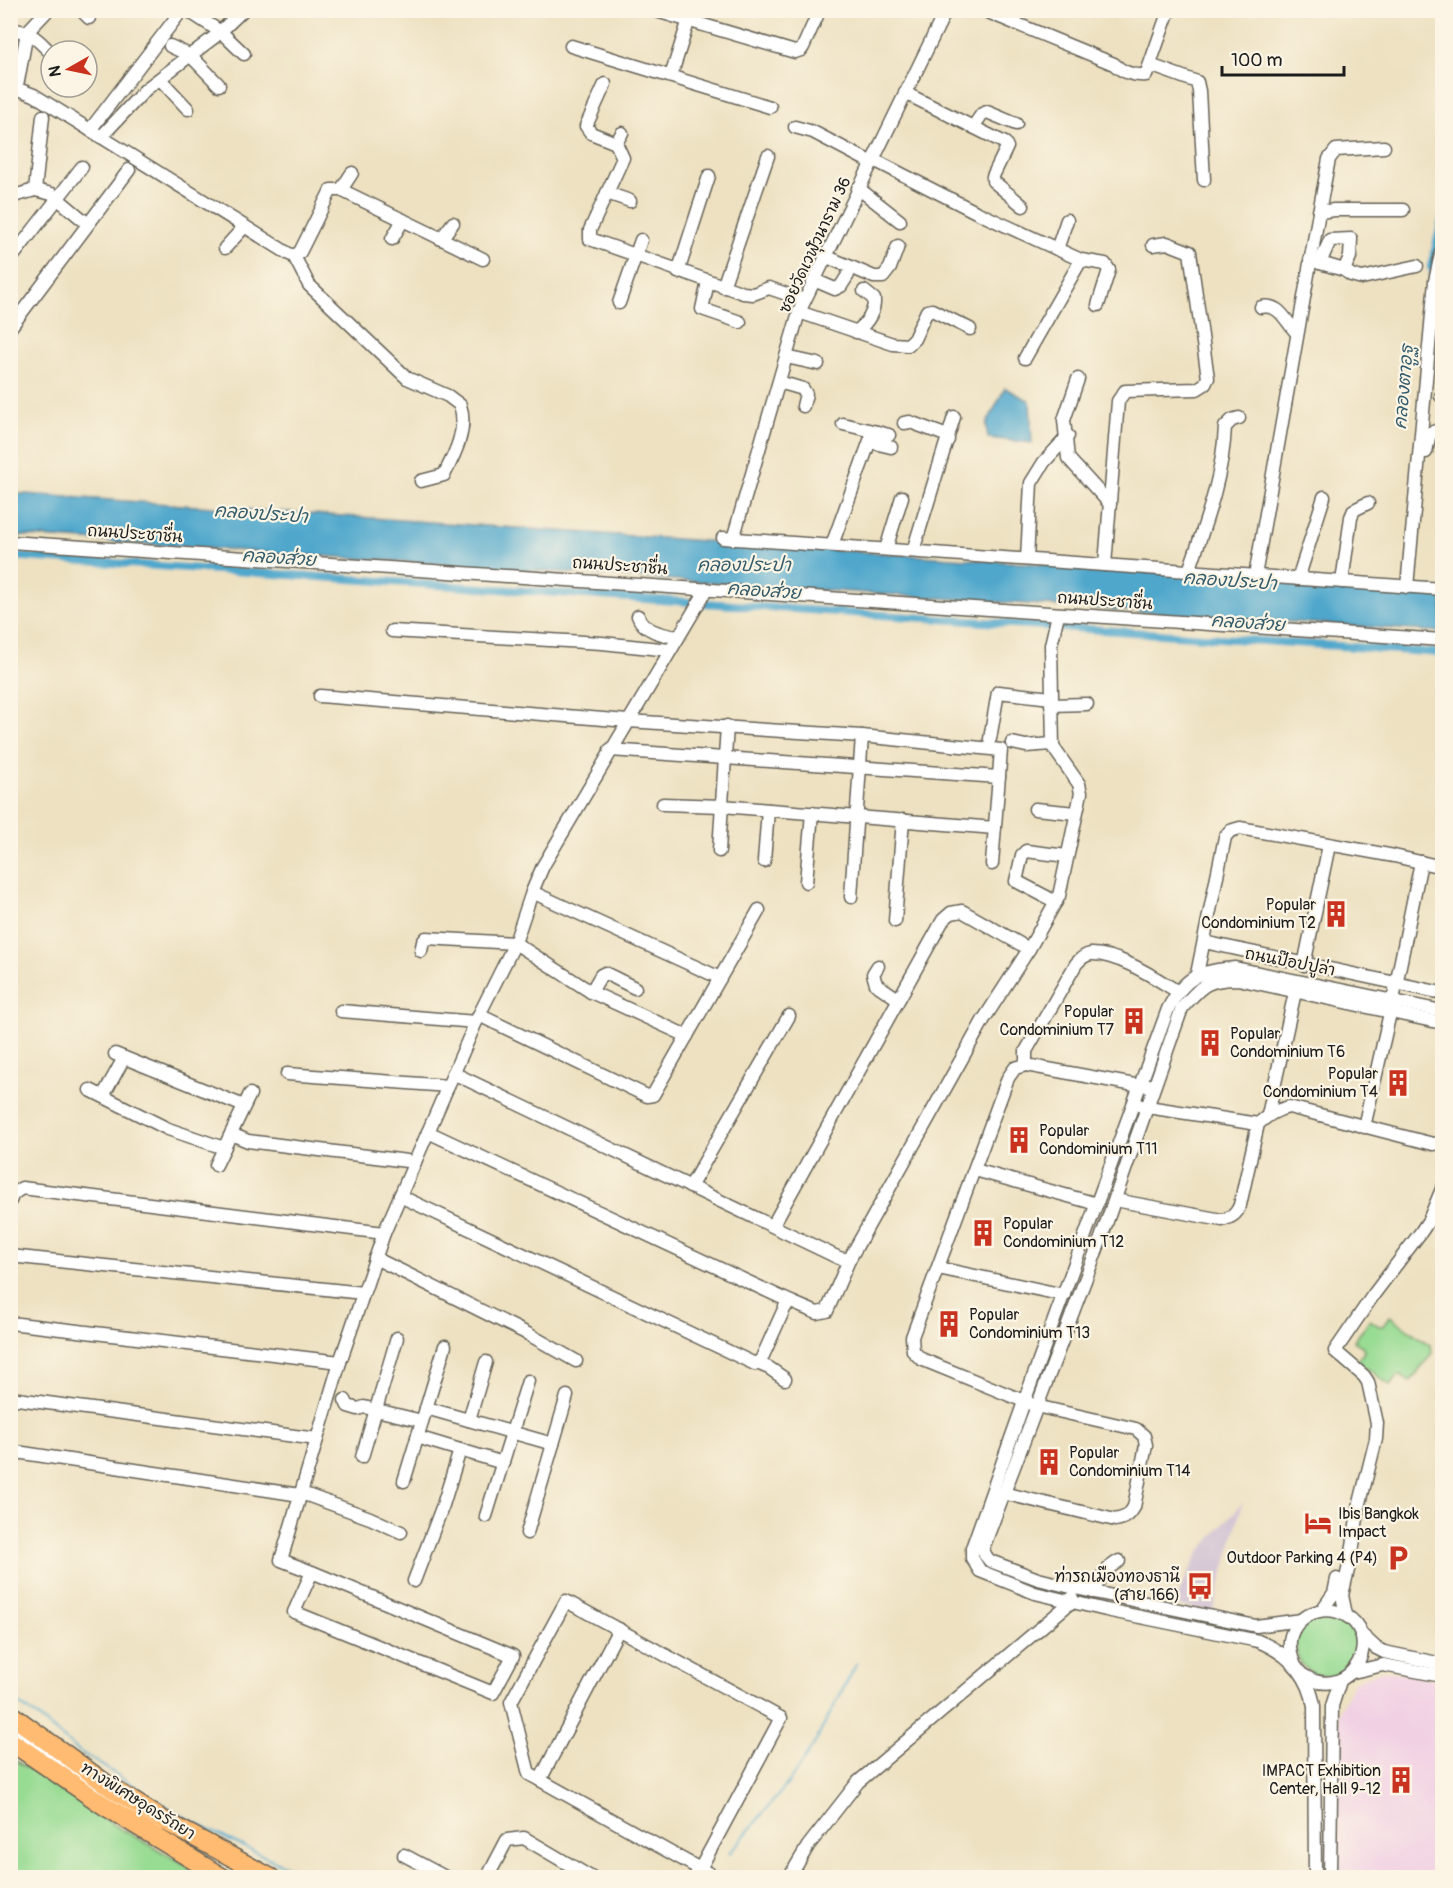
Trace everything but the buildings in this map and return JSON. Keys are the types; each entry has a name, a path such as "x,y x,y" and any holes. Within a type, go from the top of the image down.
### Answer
{"highway":[{"name":"ทางพิเศษอุดรรัถยา","path":"10,1714 143,1808 272,1878"},
{"name":"ทางพิเศษอุดรรัถยา","path":"10,1740 105,1806 224,1878"}],"street":[{"path":"48,10 27,32 14,83 294,256 309,285 407,378 448,396 460,405 464,425 444,475 421,481"},
{"path":"96,133 146,89 221,32 243,10"},
{"path":"653,10 690,16 795,52 801,50 817,16"},
{"name":"ซอยวัดเวฬุวนาราม 36","path":"832,545 728,538 802,306 946,10"},
{"path":"984,10 1114,64 1120,70 1140,76 1146,75 1169,10"},
{"path":"1101,10 1114,10"},
{"path":"96,133 188,13 221,32 244,54"},
{"path":"671,76 690,16"},
{"path":"10,29 27,32 39,40"},
{"path":"171,46 191,56 219,85"},
{"path":"571,46 770,107"},
{"path":"1150,65 1197,82 1204,180"},
{"path":"159,79 188,109"},
{"path":"604,84 586,126 591,133 619,138 623,158 590,230 590,240 743,293 753,294 769,288 876,340 908,345 914,339 927,311 932,310 970,329"},
{"path":"905,93 1005,143 1007,147 993,176 993,181 1023,206"},
{"path":"973,127 982,114 987,112 1016,124"},
{"path":"35,190 43,116"},
{"path":"795,127 813,132 976,212 1081,260 1106,264 1109,270 1098,305"},
{"path":"1256,576 1297,333 1315,261 1319,212 1329,159 1336,150 1384,147"},
{"path":"723,287 768,156"},
{"path":"10,260 82,167"},
{"path":"10,328 129,170"},
{"path":"341,190 352,173"},
{"path":"678,272 709,176"},
{"path":"858,188 900,221"},
{"path":"10,197 35,190 52,194 88,224"},
{"path":"294,256 300,252 331,190 341,190 397,230 441,239 483,259"},
{"path":"607,192 630,201"},
{"path":"1319,212 1403,210"},
{"path":"1057,249 1067,220"},
{"path":"441,239 453,224"},
{"path":"225,248 244,226"},
{"path":"1315,261 1330,240 1351,239 1350,257 1344,270"},
{"path":"619,303 640,240"},
{"path":"1105,565 1118,401 1125,391 1197,389 1205,384 1208,378 1190,252 1167,243 1154,245"},
{"path":"825,256 874,277 883,277 890,268 898,246"},
{"path":"1410,587 1437,327 1436,281 1443,250"},
{"path":"1024,358 1081,260"},
{"path":"1315,261 1362,278 1417,266"},
{"path":"814,280 835,289 841,286 848,275"},
{"path":"708,282 702,309 740,322"},
{"path":"856,332 866,324 874,306 874,299 864,291"},
{"path":"1261,307 1268,306 1278,309 1297,333"},
{"path":"786,357 818,364"},
{"path":"1078,379 1064,420 1068,458 1110,504"},
{"path":"779,382 803,389 806,394 803,406"},
{"path":"913,551 954,417"},
{"path":"1190,571 1214,495 1225,427 1232,420 1239,418"},
{"path":"904,423 910,422 945,435 948,440"},
{"path":"843,424 881,439 832,545 1443,588"},
{"path":"1410,587 1427,441 1430,433 1443,432"},
{"path":"1028,559 1031,483 1044,462 1067,436"},
{"path":"1298,579 1324,496"},
{"path":"886,549 902,497"},
{"path":"1342,582 1351,517 1354,510 1368,503"},
{"name":"ถนนประชาชื่น","path":"10,542 1443,640"},
{"path":"312,1572 294,1612 493,1693 513,1656 312,1572 281,1560 340,1362 375,1258 453,1073 515,943 543,866 691,615 702,588"},
{"path":"428,1132 791,1302 817,1313 827,1311 849,1260 984,1019 1029,950 1059,896 1081,793 1079,784 1052,744 1051,645 1058,614"},
{"path":"638,616 640,623 651,629 664,635 678,637"},
{"path":"392,631 602,643 670,650"},
{"path":"990,740 998,692 1051,702 1087,704"},
{"path":"320,696 628,721 862,736 1001,750 992,864"},
{"path":"719,851 727,726"},
{"path":"851,897 862,736"},
{"path":"1012,743 1026,746 1052,744"},
{"path":"610,750 999,777"},
{"path":"663,804 722,806 995,828"},
{"path":"1035,809 1076,813"},
{"path":"764,861 768,810"},
{"path":"806,882 812,813"},
{"path":"895,921 903,820"},
{"path":"1197,975 1225,837 1230,831 1240,828 1443,867"},
{"path":"1304,964 1329,845"},
{"path":"1056,902 1016,881 1022,855 1026,851 1068,856"},
{"path":"1364,1127 1397,984 1421,862"},
{"path":"532,892 720,978"},
{"path":"341,1011 478,1018 647,1096 653,1095 759,909"},
{"path":"773,1226 943,920 951,913 962,912 1029,950"},
{"path":"421,951 426,938 515,943 591,992 687,1036"},
{"path":"1204,942 1443,993"},
{"path":"1026,1065 1026,1051 1082,957 1090,954 1134,966 1177,991"},
{"path":"878,966 873,974 876,984 898,999"},
{"name":"ถนนป๊อปปูล่า","path":"972,1558 972,1548 1024,1402 1168,1009 1177,991 1197,975 1215,969 1235,968 1392,1005 1443,1023"},
{"path":"591,992 601,975 605,973 635,988"},
{"name":"ถนนป๊อปปูล่า","path":"985,1556 983,1548 1114,1200 1182,1008 1199,988 1219,979 1238,979 1295,992 1443,1011"},
{"path":"1268,1115 1295,992"},
{"path":"690,1187 789,1016"},
{"path":"103,1096 119,1056 244,1106"},
{"path":"1004,1492 1115,1520 1130,1515 1134,1507 1146,1445 1140,1431 1024,1402 921,1359 913,1351 912,1337 1008,1078 1015,1068 1026,1065 1140,1086 1155,1085"},
{"path":"453,1073 839,1258 849,1260"},
{"path":"287,1074 448,1086"},
{"path":"90,1090 168,1129 224,1148"},
{"path":"216,1165 250,1094"},
{"path":"1134,1104 1258,1124"},
{"path":"1114,1200 1222,1220 1231,1218 1236,1214 1240,1205 1258,1124 1268,1115 1289,1107 1433,1144 1443,1143"},
{"path":"231,1134 248,1141 415,1162"},
{"path":"975,1170 1097,1204"},
{"path":"10,1201 13,1194 22,1188 384,1233"},
{"path":"1322,1610 1334,1593 1344,1552 1358,1511 1376,1439 1377,1423 1376,1410 1368,1382 1335,1351 1429,1220 1443,1189"},
{"path":"400,1196 755,1364 769,1368 785,1378"},
{"path":"10,1256 363,1293"},
{"path":"375,1258 528,1334 576,1361"},
{"path":"938,1268 1064,1294"},
{"path":"757,1363 761,1360 785,1306 791,1302"},
{"path":"10,1323 340,1362"},
{"path":"362,1458 370,1408 397,1338"},
{"path":"404,1481 445,1346"},
{"path":"469,1420 486,1362"},
{"path":"486,1516 528,1381"},
{"path":"330,1396 345,1400 348,1406 358,1409 370,1408 422,1421"},
{"path":"526,1533 567,1396"},
{"path":"10,1398 317,1439"},
{"path":"426,1408 553,1444"},
{"path":"417,1437 502,1463"},
{"path":"414,1581 443,1505 460,1450"},
{"path":"10,1451 315,1497 370,1518 400,1533"},
{"path":"1346,1615 1342,1595 1352,1553 1358,1511"},
{"path":"1301,1620 1256,1626 1075,1588 1038,1579 990,1562 985,1556 972,1558 980,1571 1035,1593 1070,1603 1258,1641 1274,1648 1294,1665 1303,1675 1312,1694 1314,1706 1315,1878"},
{"path":"1094,1592 1103,1574 1119,1561"},
{"path":"789,1878 808,1846 858,1782 1070,1603 1075,1588"},
{"path":"697,1873 781,1718 566,1600 511,1702 529,1774 697,1873 718,1878"},
{"path":"1294,1665 1290,1652 1290,1641 1294,1630 1301,1620 1311,1613 1322,1610 1346,1615 1369,1643 1384,1652 1443,1664"},
{"path":"1188,1626 1190,1612"},
{"path":"540,1780 619,1629"},
{"path":"1353,1672 1360,1661 1363,1648 1361,1634"},
{"path":"1303,1675 1315,1681 1327,1683 1340,1681 1353,1672 1383,1665 1443,1676"},
{"path":"1330,1878 1332,1706 1340,1681"},
{"path":"10,1729 124,1808 256,1878"},
{"path":"487,1878 507,1840 524,1838 591,1878"},
{"path":"404,1855 447,1878"}],"shaded area":[{"path":"1243,1502 1213,1612 1175,1605 1183,1583 1200,1551"},
{"name":"IMPACT Exhibition Center, Hall 9-12","path":"1384,1670 1442,1681 1442,1877 1338,1878 1339,1712 1354,1682"}],"green space":[{"path":"1390,1316 1431,1346 1432,1353 1410,1382 1397,1376 1390,1385 1357,1361 1364,1352 1363,1347 1354,1341 1370,1320 1383,1326"},
{"path":"1326,1616 1343,1621 1351,1629 1356,1646 1351,1663 1343,1671 1326,1676 1309,1671 1301,1663 1296,1646 1301,1629 1309,1621"},
{"path":"10,1757 116,1826 208,1877 11,1877"}],"water":[{"path":"1005,388 1030,401 1032,443 988,438 986,425"},
{"name":"คลองประปา","path":"10,493 1442,592 1442,632 11,535"}],"waterway":[{"name":"คลองตาอูฐ","path":"1431,267 1442,221"},
{"name":"คลองตาอูฐ","path":"1430,276 1431,267"},
{"name":"คลองส่วย","path":"10,556 1442,653"},
{"path":"729,1854 789,1782 813,1746 857,1663"},
{"path":"10,1699 33,1713 79,1751 182,1816 312,1878"}],"place":[{"name":"Popular Condominium T2","path":"1336,914"},
{"name":"Popular Condominium T7","path":"1134,1021"},
{"name":"Popular Condominium T6","path":"1210,1043"},
{"name":"Popular Condominium T4","path":"1398,1083"},
{"name":"Popular Condominium T11","path":"1019,1140"},
{"name":"Popular Condominium T12","path":"983,1233"},
{"name":"Popular Condominium T13","path":"949,1324"},
{"name":"Popular Condominium T14","path":"1049,1462"},
{"name":"Ibis Bangkok Impact","path":"1318,1523"},
{"name":"Outdoor Parking 4 (P4)","path":"1398,1558"},
{"name":"ท่ารถเมืองทองธานี (สาย 166)","path":"1200,1586"},
{"name":"IMPACT Exhibition Center, Hall 9-12","path":"1401,1780"}]}
